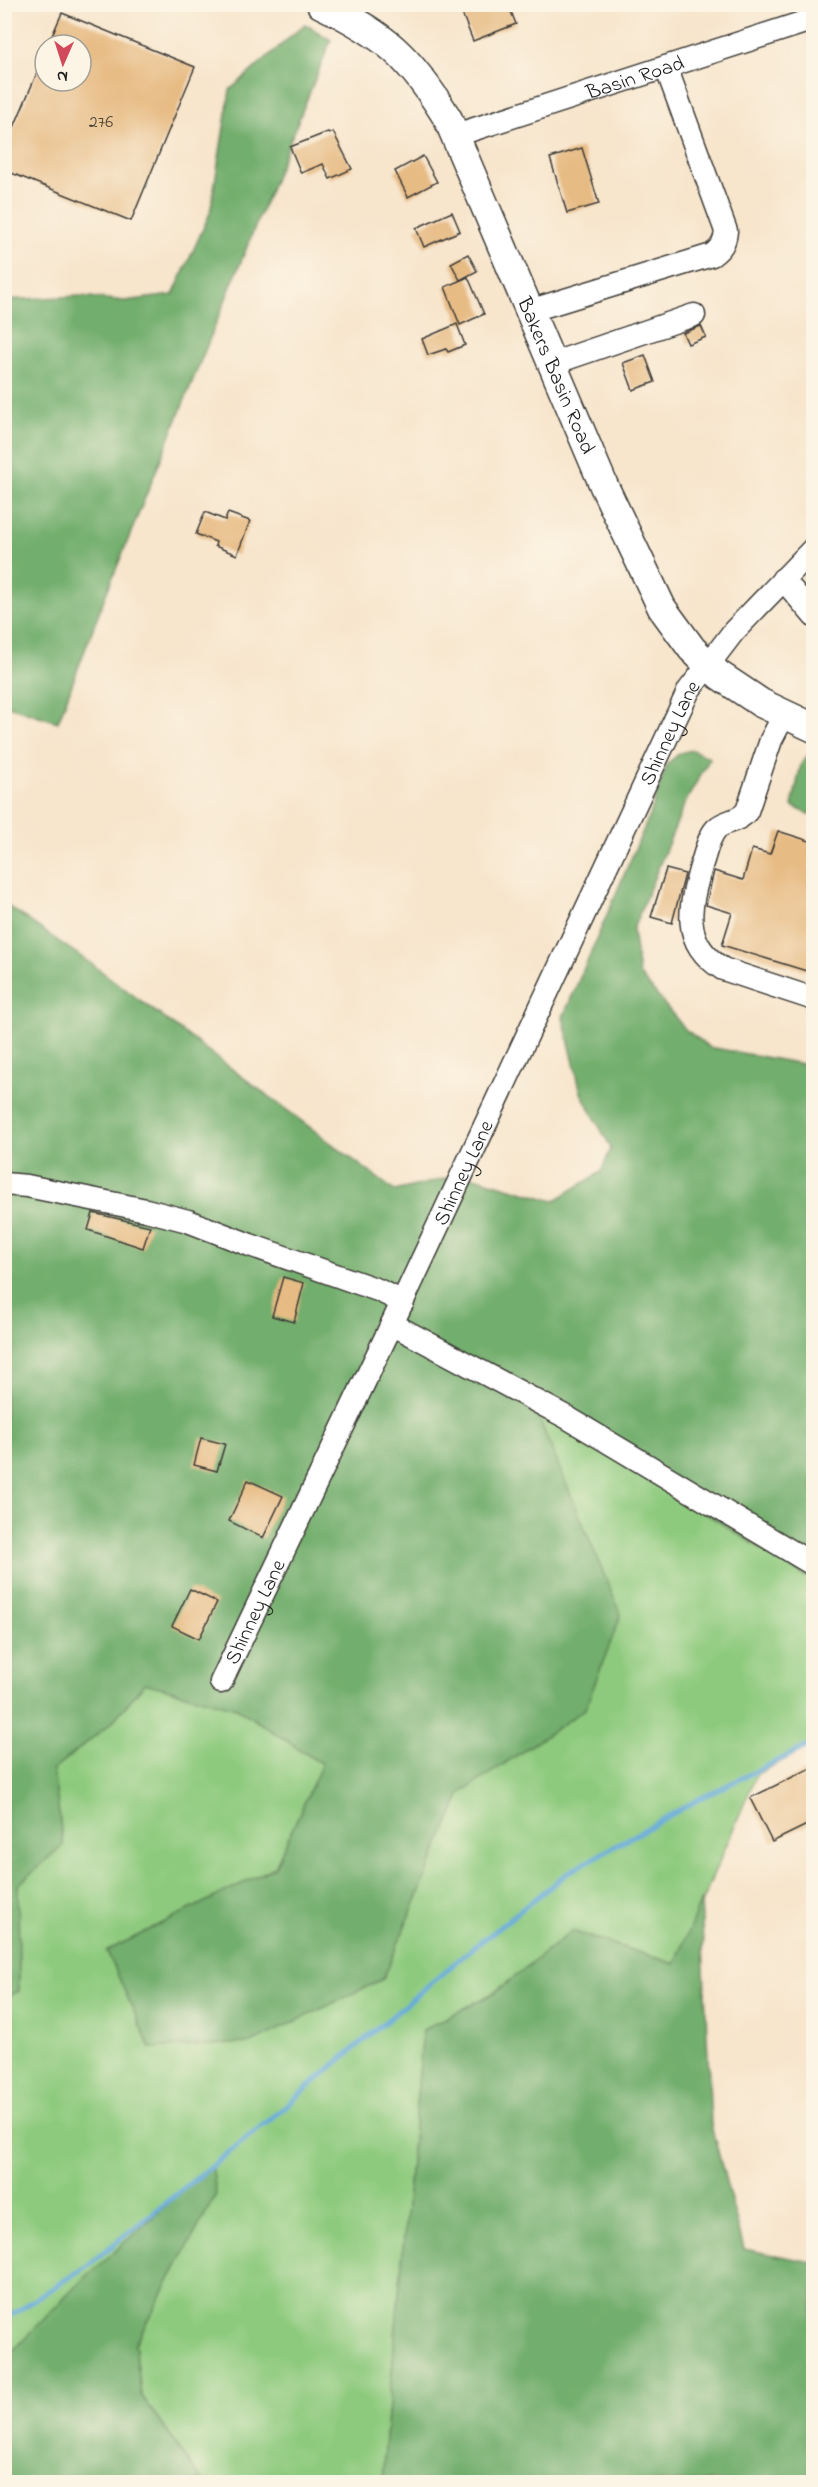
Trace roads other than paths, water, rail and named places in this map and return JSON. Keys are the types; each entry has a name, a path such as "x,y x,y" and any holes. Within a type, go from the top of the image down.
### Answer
{"main road":[{"name":"Bakers Basin Road","path":"321,4 359,23 389,43 420,77 456,135 604,486 662,608 692,649 740,691 813,728"}],"street":[{"name":"Basin Road","path":"456,135 813,19"},
{"path":"530,311 712,255 721,249 726,231 666,66"},
{"path":"551,364 694,315"},
{"name":"Shinney Lane","path":"221,1682 403,1302 689,690 734,631 813,548"},
{"path":"783,579 813,616"},
{"path":"784,715 771,741 747,811 740,819 718,828 709,841 691,902 691,928 702,952 723,969 813,999"},
{"path":"4,1184 27,1186 146,1210 188,1221 378,1290 403,1302"},
{"path":"392,1324 568,1418 813,1565"}],"waterway":[{"path":"4,2320 88,2265 268,2121 468,1952 569,1872 699,1799 814,1743"}]}
